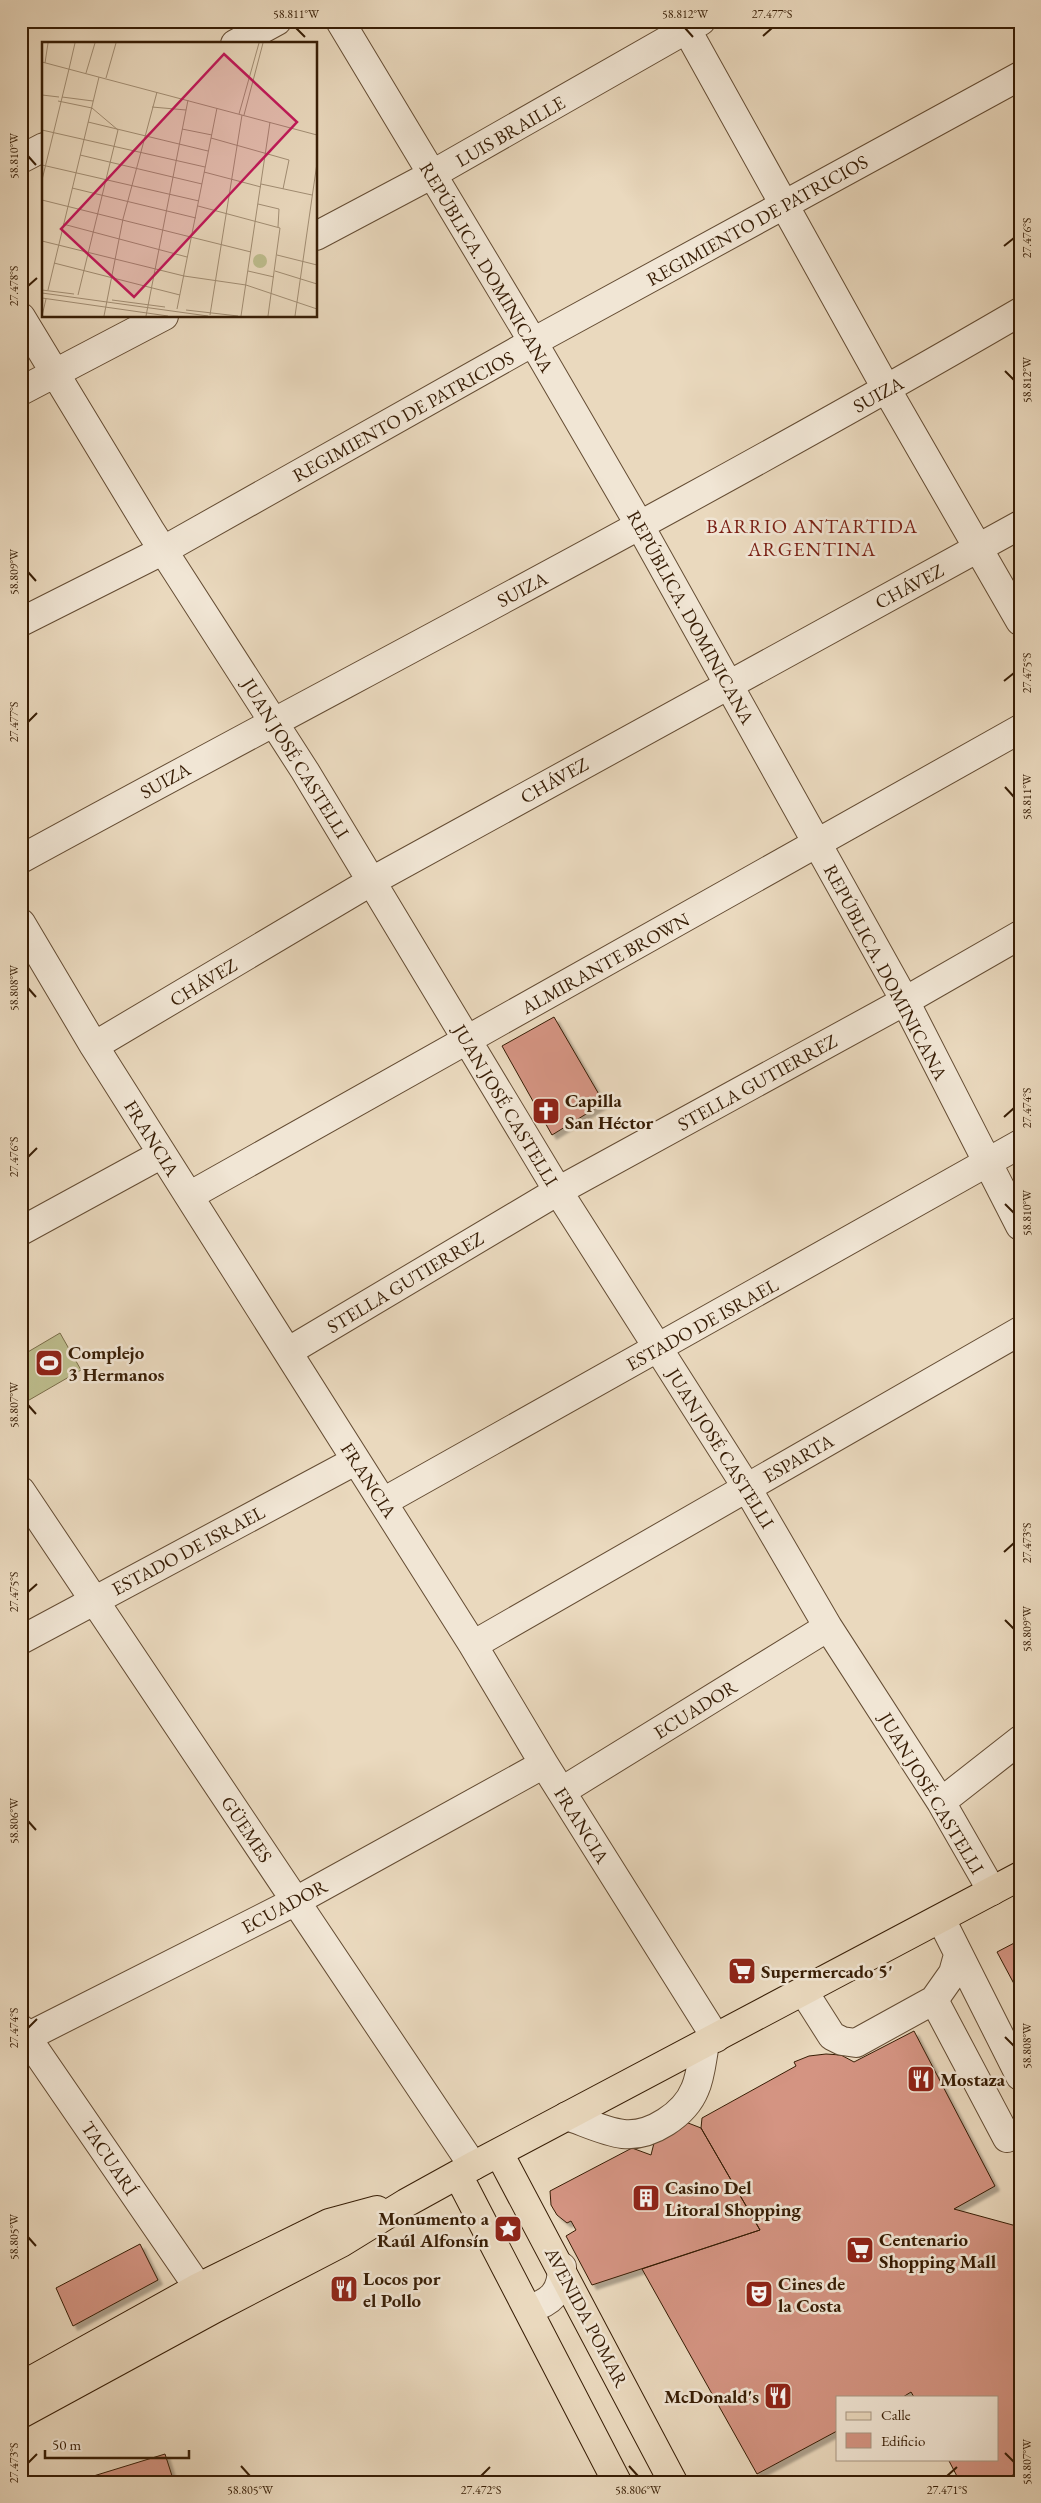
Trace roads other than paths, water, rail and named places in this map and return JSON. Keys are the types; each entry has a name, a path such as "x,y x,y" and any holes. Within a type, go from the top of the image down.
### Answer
{"main road":[{"path":"21,2414 330,2223 406,2203 1020,1876"},
{"name":"AVENIDA POMAR","path":"499,2153 562,2268 673,2482"},
{"path":"465,2171 528,2309 617,2482"},
{"path":"21,2386 206,2298"}],"street":[{"path":"239,42 277,21"},
{"name":"REPÚBLICA. DOMINICANA","path":"340,21 431,176 533,342 640,526 905,1001 986,1164 1020,1226"},
{"path":"690,24 785,205 886,390 1020,621"},
{"name":"LUIS BRAILLE","path":"318,235 431,176 690,24"},
{"name":"REGIMIENTO DE PATRICIOS","path":"21,622 162,551 533,342 1020,76"},
{"path":"21,159 42,148"},
{"name":"SUIZA","path":"21,860 274,721 640,526 886,390 1020,312"},
{"name":"JUAN JOSÉ CASTELLI","path":"21,317 162,551 274,721 558,1191 660,1348 747,1488 828,1627 941,1802 992,1891"},
{"path":"21,391 160,318"},
{"name":"CHÁVEZ","path":"94,1046 372,881 1020,525"},
{"name":"ALMIRANTE BROWN","path":"189,1196 1020,729"},
{"name":"FRANCIA","path":"21,923 94,1046 289,1351 355,1461 473,1645 710,2041"},
{"name":"STELLA GUTIERREZ","path":"289,1351 558,1191 905,1001 1020,935"},
{"name":"ESTADO DE ISRAEL","path":"383,1502 1020,1144"},
{"path":"21,1231 162,1154"},
{"name":"ESPARTA","path":"473,1645 1020,1331"},
{"name":"ESTADO DE ISRAEL","path":"21,1640 355,1461"},
{"name":"GÜEMES","path":"21,1491 296,1901 465,2171"},
{"name":"ECUADOR","path":"562,1791 828,1627"},
{"path":"941,1802 1020,1740"},
{"name":"ECUADOR","path":"23,2035 296,1901 544,1764"},
{"path":"948,1915 958,1955 1020,2076"},
{"path":"948,1915 1020,2037"},
{"path":"804,1992 832,2036 842,2041 856,2043 934,2000 953,1974 958,1955"},
{"path":"934,2000 1007,2138"},
{"name":"TACUARÍ","path":"23,2035 206,2298"},
{"path":"568,2116 623,2134 638,2134 659,2125 679,2113 690,2101 710,2041"},
{"path":"528,2309 541,2306 555,2295 562,2282 562,2268"}],"place":[{"name":"Capilla San Héctor","path":"546,1111"},
{"name":"Complejo 3 Hermanos","path":"49,1363"},
{"name":"Supermercado 5'","path":"742,1971"},
{"name":"Mostaza","path":"921,2079"},
{"name":"Casino Del Litoral Shopping","path":"646,2198"},
{"name":"Monumento a Raúl Alfonsín","path":"508,2229"},
{"name":"Centenario Shopping Mall","path":"860,2250"},
{"name":"Locos por el Pollo","path":"344,2289"},
{"name":"Cines de la Costa","path":"759,2294"},
{"name":"McDonald's","path":"778,2396"}],"district":[{"name":"BARRIO ANTARTIDA ARGENTINA","path":"812,538"}]}
